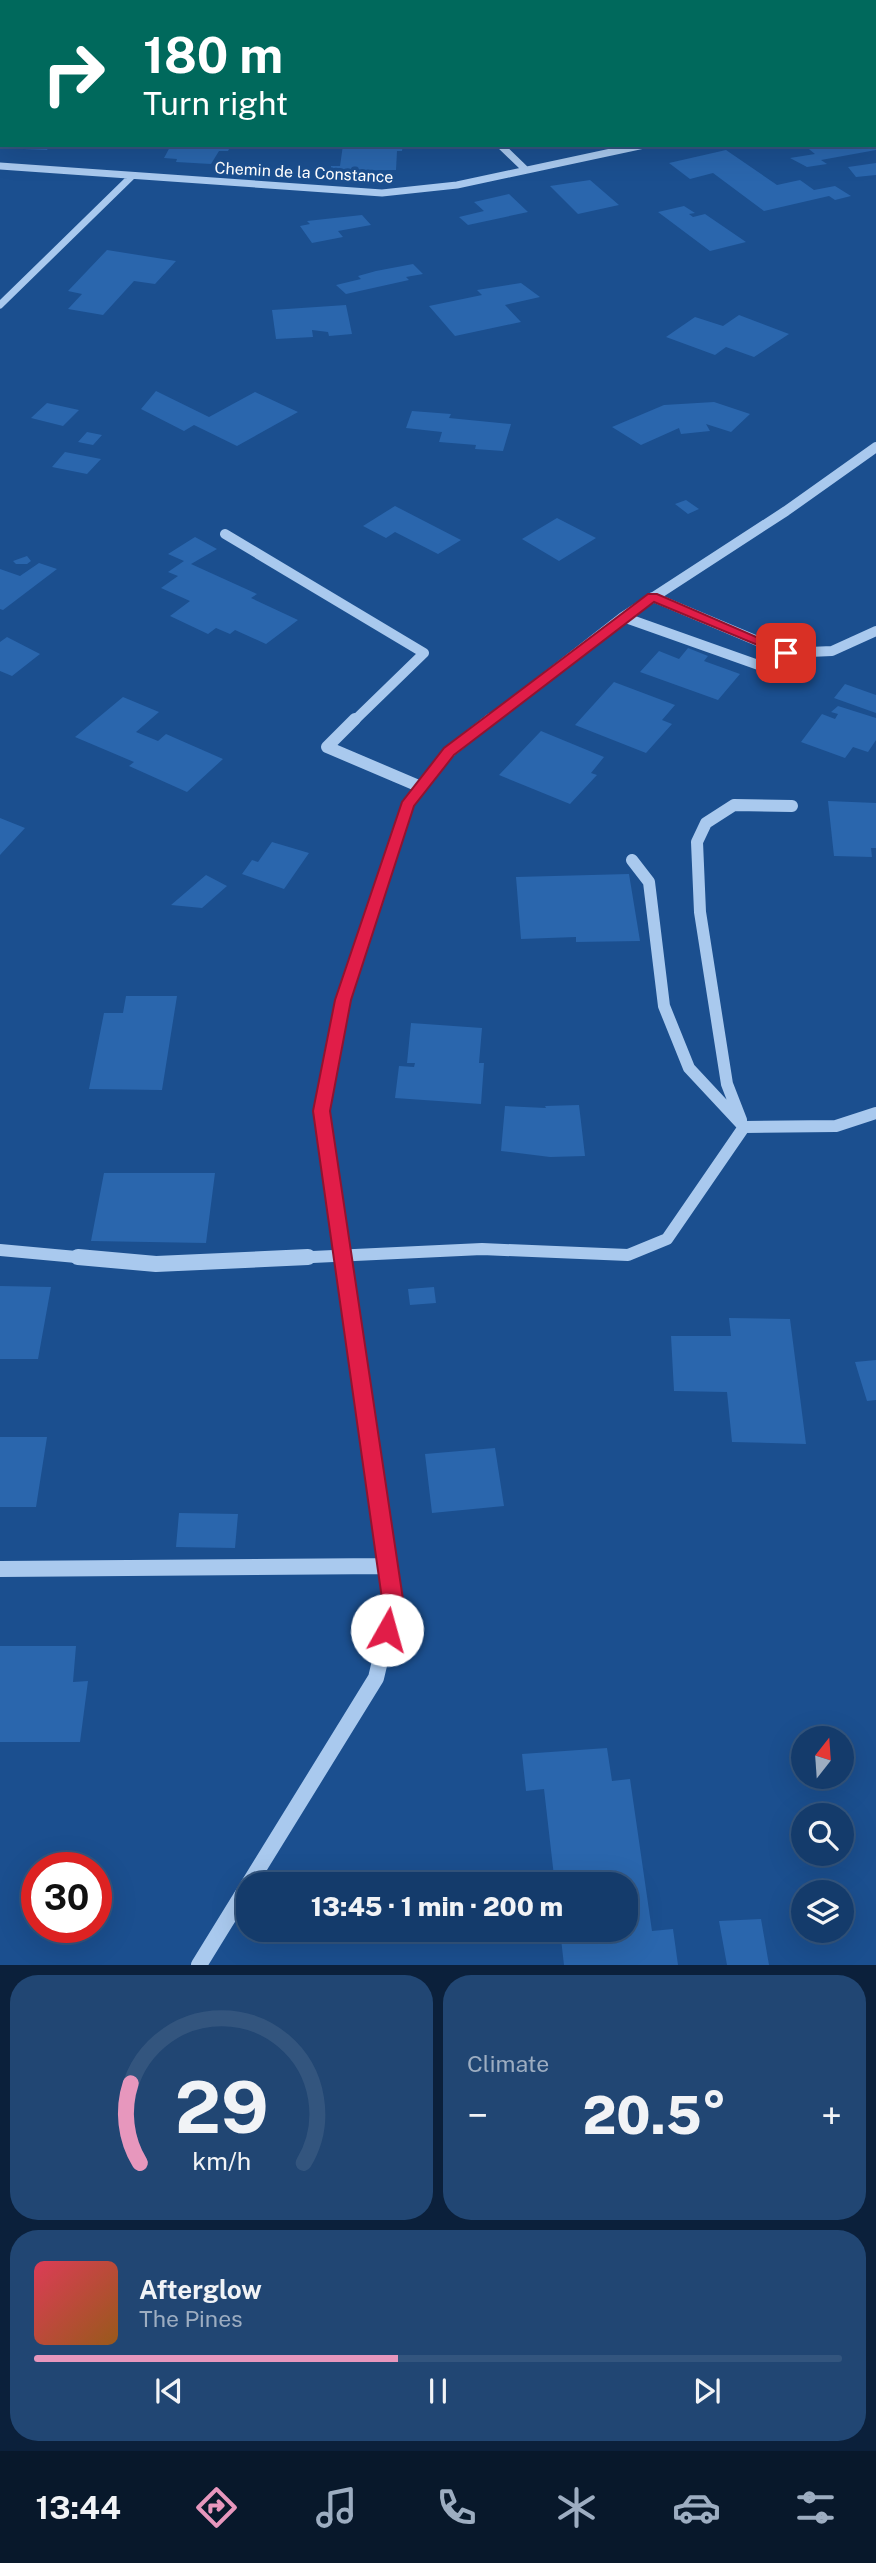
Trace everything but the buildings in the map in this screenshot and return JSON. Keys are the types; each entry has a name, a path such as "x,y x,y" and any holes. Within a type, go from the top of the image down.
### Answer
{"street":[{"path":"502,147 526,170"},
{"name":"Chemin de la Constance","path":"0,166 382,193 457,185 635,147"},
{"path":"0,305 132,176"},
{"path":"199,1965 376,1678 393,1606 321,1111 343,1000 407,805 449,752 623,617 786,511 876,447"},
{"path":"225,534 424,653 327,747 421,787"},
{"path":"653,597 786,653 832,651 876,631"},
{"path":"623,617 792,677"},
{"path":"744,1127 727,1084 700,912 698,842 706,823 734,805 792,806"},
{"path":"632,860 649,883 664,1006 689,1068 744,1127 836,1126 876,1113"},
{"path":"0,1250 156,1264 482,1249 628,1255 667,1239 744,1127"},
{"path":"0,1569 387,1566"}],"route":[{"path":"387,1630 393,1606 321,1111 343,1000 407,805 449,752 623,617 653,597 786,653"}]}
